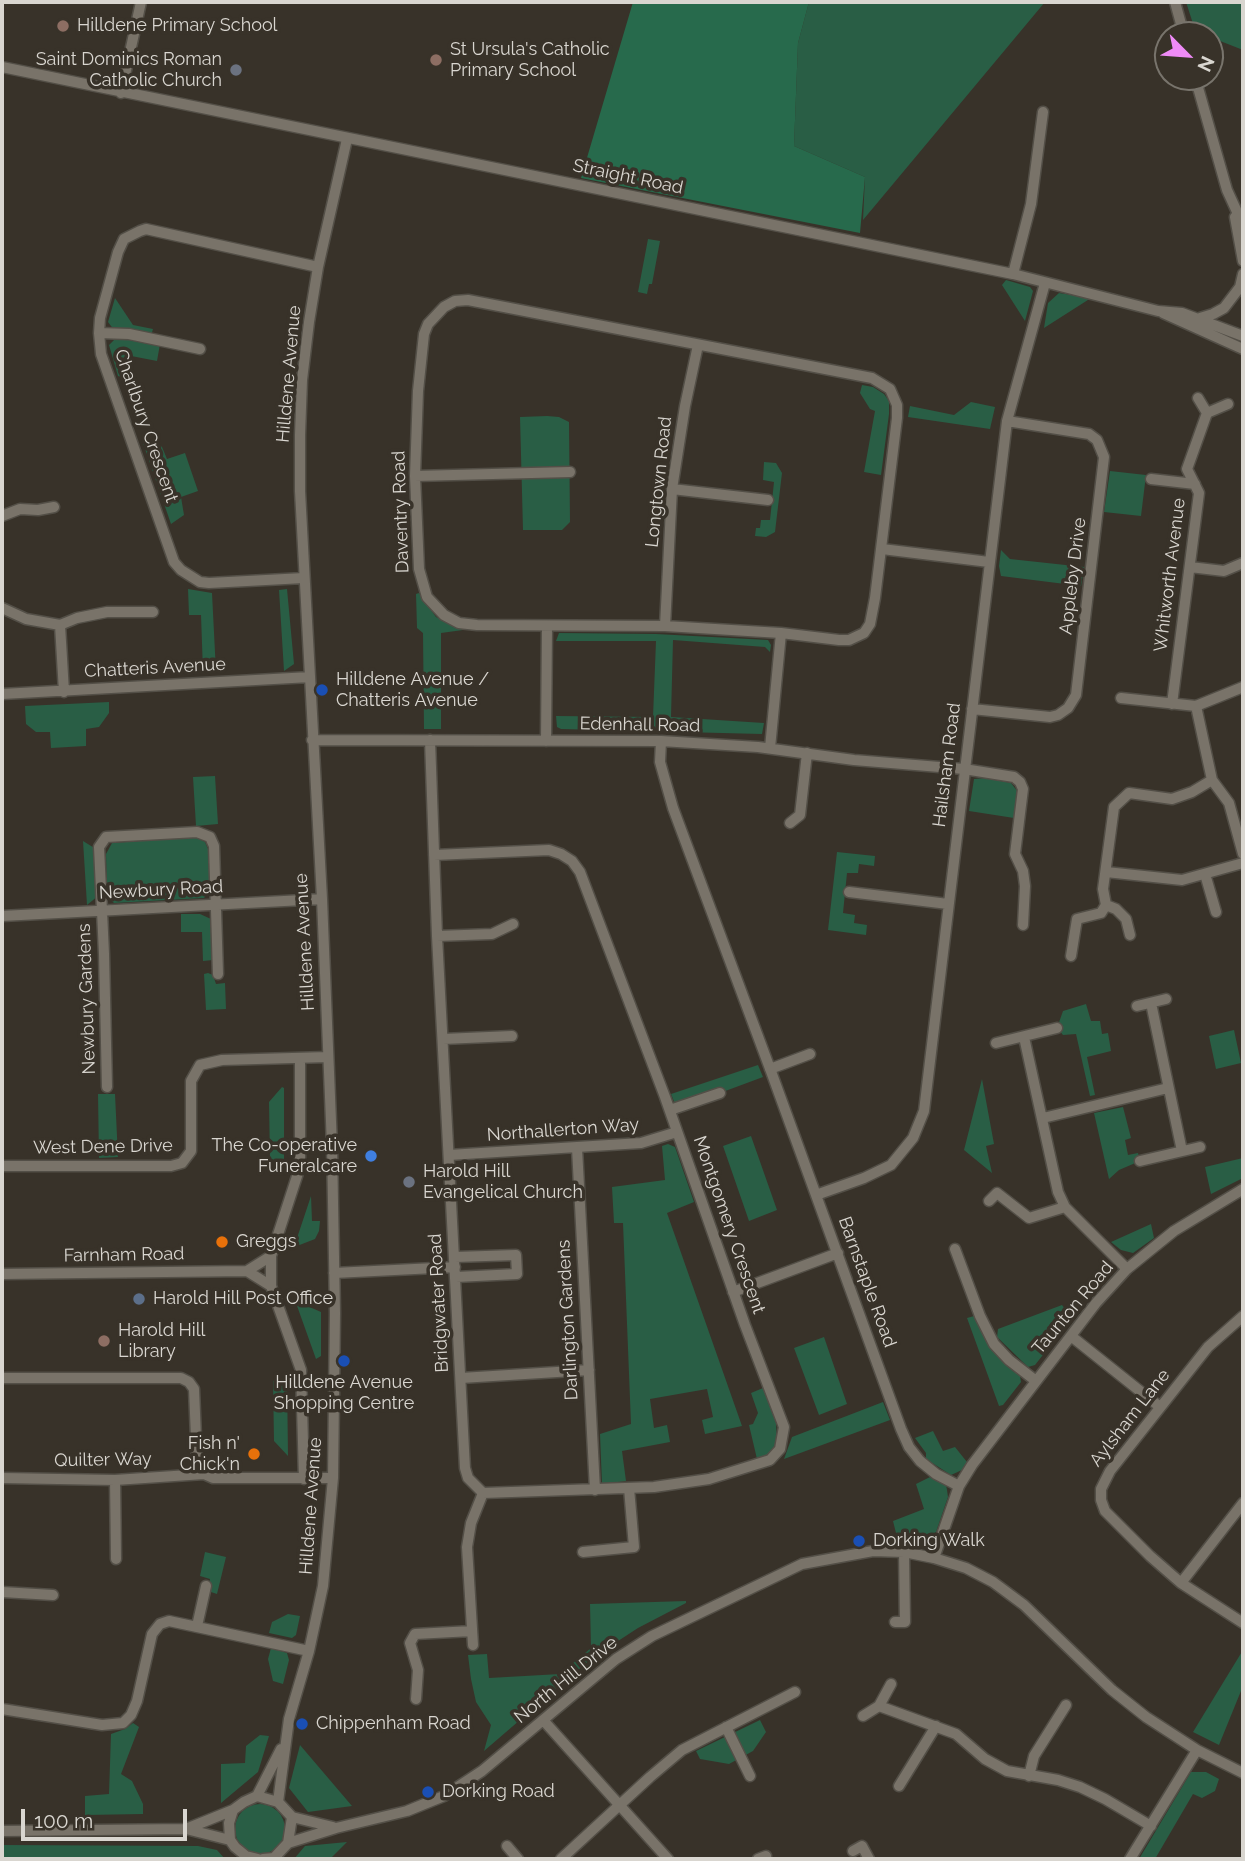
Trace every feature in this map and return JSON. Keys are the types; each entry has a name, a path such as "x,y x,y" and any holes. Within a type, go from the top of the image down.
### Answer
{"street":[{"path":"121,93 141,2"},
{"path":"1175,2 1180,21"},
{"name":"Straight Road","path":"2,67 1013,274 1158,311 1182,313 1243,336"},
{"path":"1199,91 1233,207 1243,261"},
{"path":"1013,274 1031,204 1043,112"},
{"name":"Hilldene Avenue","path":"278,1802 284,1742 309,1651 323,1586 333,1478 332,1146 300,491 301,394 318,267 347,139"},
{"path":"1233,207 1243,225"},
{"name":"Charlbury Crescent","path":"304,578 209,583 191,578 174,562 101,354 99,333 100,318 118,252 124,239 146,229 318,267"},
{"path":"1200,318 1213,314 1233,299 1243,274"},
{"name":"Hailsham Road","path":"817,1195 891,1165 909,1144 925,1111 1007,421 1045,283"},
{"name":"Daventry Road","path":"468,300 872,378 890,389 897,405 872,616 864,633 849,640 665,626 459,623 432,605 421,583 415,476 418,391 424,334 433,317 455,301 468,300"},
{"path":"1158,311 1243,349"},
{"path":"99,333 129,334 200,349"},
{"name":"Longtown Road","path":"665,626 672,489 698,345"},
{"path":"1198,398 1207,413 1228,404"},
{"name":"Whitworth Avenue","path":"1172,704 1199,494 1187,468 1207,413"},
{"name":"Appleby Drive","path":"972,709 1050,717 1068,708 1076,695 1104,457 1097,440 1089,434 1007,421"},
{"path":"415,476 570,472"},
{"path":"1151,479 1195,484"},
{"path":"672,489 768,500"},
{"path":"2,513 54,507"},
{"path":"882,549 989,562"},
{"path":"1190,567 1224,571 1243,563"},
{"path":"2,608 26,619 60,625 77,618 107,612 153,612"},
{"path":"60,625 64,691"},
{"path":"546,741 547,626"},
{"path":"770,748 782,634"},
{"name":"Chatteris Avenue","path":"2,694 310,677"},
{"path":"1121,698 1196,706 1243,687"},
{"path":"1196,706 1212,780 1229,803 1243,854"},
{"name":"Edenhall Road","path":"312,740 661,741 770,748 1014,777 1022,785 1016,854 1025,886 1023,925"},
{"name":"Bridgwater Road","path":"430,740 465,1468 468,1478 483,1493"},
{"name":"Barnstaple Road","path":"661,741 660,762 673,808 909,1447 936,1474 959,1486"},
{"path":"790,823 800,815 807,753"},
{"path":"1071,956 1077,919 1101,912 1106,905 1103,889 1114,807 1129,793 1171,799 1192,792 1212,780"},
{"name":"Newbury Gardens","path":"107,1087 99,847 106,837 197,832 210,837 214,846 216,905"},
{"name":"Montgomery Crescent","path":"434,855 542,850 555,852 572,861 584,880 784,1427 780,1449 763,1464 709,1479 654,1487 483,1493"},
{"path":"1106,872 1182,880 1243,863"},
{"path":"1205,874 1216,912"},
{"path":"849,892 948,904"},
{"name":"Newbury Road","path":"2,916 322,899"},
{"path":"216,905 218,974"},
{"path":"1106,905 1116,909 1126,919 1130,935"},
{"path":"438,936 492,934 513,924"},
{"path":"1137,1006 1166,999"},
{"path":"1151,1003 1182,1151"},
{"path":"996,1043 1057,1028"},
{"path":"443,1039 512,1035"},
{"path":"1024,1037 1058,1192 1066,1207 1128,1269"},
{"path":"770,1069 810,1054"},
{"name":"West Dene Drive","path":"2,1166 171,1166 182,1163 191,1151 191,1081 200,1065 222,1060 328,1057"},
{"path":"299,1058 300,1167 271,1256 271,1286 301,1370 304,1479"},
{"path":"1043,1118 1168,1088"},
{"path":"670,1110 720,1093"},
{"name":"Northallerton Way","path":"449,1155 641,1143 677,1132"},
{"path":"1140,1161 1200,1147"},
{"name":"Darlington Gardens","path":"578,1148 594,1490"},
{"name":"Taunton Road","path":"934,1558 959,1486 985,1445 1096,1303 1128,1269 1174,1231 1243,1189"},
{"path":"989,1201 997,1193 1029,1218 1066,1207"},
{"name":"Taunton Road","path":"955,1249 980,1316 994,1344 1036,1381"},
{"path":"733,1292 838,1253"},
{"path":"334,1273 456,1267 516,1255 517,1274 456,1267"},
{"name":"Farnham Road","path":"2,1274 247,1270 271,1256"},
{"path":"247,1270 271,1286"},
{"name":"Aylsham Lane","path":"1243,1316 1208,1347 1160,1407 1103,1482 1101,1500 1105,1511 1121,1528 1181,1583 1243,1623"},
{"path":"1071,1336 1160,1407"},
{"path":"461,1378 589,1370"},
{"path":"2,1378 173,1377 189,1382 194,1389 197,1462 204,1474"},
{"name":"Quilter Way","path":"2,1478 115,1480 204,1474 213,1478 333,1478"},
{"path":"115,1480 116,1559"},
{"path":"583,1552 634,1547 629,1488"},
{"path":"473,1645 467,1547 471,1523 483,1493"},
{"path":"1181,1583 1243,1503"},
{"name":"North Hill Drive","path":"289,1843 336,1828 407,1811 444,1796 482,1772 616,1659 645,1641 802,1564 873,1551 904,1552 934,1558 966,1568 993,1582 1024,1605 1112,1690 1146,1717 1196,1750 1243,1773"},
{"path":"895,1622 905,1622 904,1552"},
{"path":"197,1626 206,1586"},
{"path":"2,1592 52,1595"},
{"path":"2,1709 102,1725 122,1723 131,1715 137,1701 152,1634 160,1624 169,1621 309,1651"},
{"path":"416,1699 418,1670 410,1643 415,1634 472,1631"},
{"path":"863,1716 879,1706 891,1684"},
{"path":"561,1859 682,1750 795,1692"},
{"path":"1029,1776 1034,1756 1066,1705"},
{"path":"879,1706 956,1734 995,1765 1007,1771 1058,1780 1080,1787 1151,1826"},
{"path":"543,1720 668,1859"},
{"path":"900,1786 936,1726"},
{"path":"726,1727 750,1776"},
{"name":"Hilldene Avenue","path":"257,1796 284,1742"},
{"path":"1130,1859 1196,1750"},
{"path":"2,1831 186,1829 230,1840 246,1858 267,1859 289,1843 292,1817 278,1802 257,1796 233,1810 186,1829"},
{"path":"230,1840 229,1824 233,1810"},
{"name":"North Hill Drive","path":"292,1817 336,1828"},
{"path":"507,1846 518,1859"},
{"path":"853,1852 862,1846 869,1859"}],"green space":[{"path":"633,2 809,2 798,43 794,146 865,177 860,233 581,178"},
{"path":"809,2 1045,2 863,220 865,177 794,146 798,43"},
{"path":"1186,2 1243,2 1243,50 1224,43 1224,21 1192,21"},
{"path":"648,239 660,241 652,284 649,284 647,294 638,292"},
{"path":"1006,280 1030,287 1033,291 1025,321 1002,285"},
{"path":"1059,293 1091,298 1044,328 1048,303"},
{"path":"115,298 133,325 153,329 151,336 114,330 108,322"},
{"path":"116,338 160,344 157,361 126,355 121,377 118,376 109,345"},
{"path":"862,385 873,387 889,401 881,475 864,472 875,411 870,409 860,393"},
{"path":"971,402 995,407 990,429 908,417 910,406 954,415"},
{"path":"520,417 559,417 569,422 570,522 562,530 523,530"},
{"path":"152,440 162,447 167,459 185,453 198,491 181,497 184,515 171,524 143,443"},
{"path":"764,462 776,463 782,473 775,532 766,537 755,536 761,520 770,520 774,482 763,480"},
{"path":"1110,471 1146,475 1141,516 1104,512"},
{"path":"1001,550 1010,559 1084,567 1081,586 1001,576"},
{"path":"188,589 212,593 216,672 203,672 201,615 189,615"},
{"path":"287,589 294,664 284,671 279,590"},
{"path":"419,593 436,617 463,630 441,633 441,729 424,729 423,633 417,628 416,594"},
{"path":"559,633 656,634 768,640 771,645 770,652 765,647 673,640 671,717 764,723 762,734 561,729 557,727 556,716 653,717 656,641 556,641"},
{"path":"109,702 109,713 99,727 86,729 86,746 51,748 50,732 36,732 26,724 25,706"},
{"path":"215,776 218,824 196,826 193,777"},
{"path":"985,778 1011,783 1018,792 1014,818 969,811 974,779"},
{"path":"196,837 205,842 208,849 210,890 204,898 114,903 107,896 106,854 112,843"},
{"path":"83,841 96,849 98,896 87,905"},
{"path":"837,852 875,856 874,866 859,864 858,873 847,873 843,913 855,915 854,923 867,925 866,935 828,930"},
{"path":"181,914 200,914 211,919 213,960 203,961 202,932 181,932"},
{"path":"204,974 213,975 216,984 225,983 226,1009 206,1010"},
{"path":"1086,1004 1091,1021 1100,1021 1102,1034 1108,1033 1111,1051 1087,1057 1095,1095 1090,1096 1076,1034 1063,1035 1057,1028 1063,1011"},
{"path":"1234,1030 1241,1063 1216,1069 1209,1036"},
{"path":"758,1065 763,1077 720,1093 675,1104 671,1094"},
{"path":"982,1079 994,1144 986,1146 992,1173 964,1150"},
{"path":"282,1087 284,1166 270,1160 269,1102"},
{"path":"98,1094 115,1094 118,1157 99,1158"},
{"path":"1123,1107 1131,1138 1125,1140 1128,1155 1138,1153 1140,1161 1119,1170 1109,1179 1094,1113"},
{"path":"751,1136 777,1210 749,1221 723,1146"},
{"path":"668,1144 675,1147 694,1202 667,1213 742,1426 705,1434 702,1420 713,1417 707,1389 650,1399 654,1428 667,1425 670,1442 622,1451 626,1481 602,1484 600,1434 631,1424 623,1223 614,1223 612,1187 665,1180 662,1146"},
{"path":"1243,1158 1243,1178 1211,1194 1205,1167"},
{"path":"311,1196 312,1221 320,1221 319,1231 315,1239 297,1246 295,1244"},
{"path":"1151,1224 1154,1238 1133,1253 1121,1250 1111,1242"},
{"path":"296,1303 321,1312 321,1356 316,1359"},
{"path":"1062,1305 1072,1318 1035,1365 1028,1367 997,1337 998,1329"},
{"path":"974,1316 989,1346 1020,1376 1021,1382 1003,1405 999,1406 967,1318"},
{"path":"824,1337 847,1404 819,1415 794,1348"},
{"path":"287,1376 288,1456 274,1441 273,1381"},
{"path":"763,1388 776,1423 777,1443 766,1456 757,1459 749,1425 753,1424 758,1413 751,1393"},
{"path":"883,1402 890,1420 784,1459 792,1437"},
{"path":"933,1431 943,1451 955,1447 967,1462 962,1470 951,1475 926,1459 926,1453 915,1438"},
{"path":"930,1477 946,1485 948,1497 936,1532 928,1540 897,1537 893,1521 924,1509 916,1484"},
{"path":"205,1552 226,1557 217,1594 208,1591 210,1579 200,1576"},
{"path":"686,1601 592,1658 484,1751 491,1725 476,1702 468,1655 487,1654 489,1678 560,1674 591,1648 590,1604"},
{"path":"288,1614 300,1616 296,1635 292,1638 269,1633 272,1622"},
{"path":"271,1648 287,1653 289,1660 283,1684 273,1681 268,1659"},
{"path":"1243,1650 1243,1686 1219,1745 1193,1732"},
{"path":"760,1720 766,1732 753,1751 729,1764 700,1759 696,1751"},
{"path":"133,1723 139,1727 121,1774 132,1781 143,1804 143,1814 85,1815 85,1796 109,1794 111,1734"},
{"path":"260,1735 269,1736 258,1772 221,1803 221,1764 245,1763 246,1746"},
{"path":"300,1745 352,1806 308,1812 289,1788"},
{"path":"1191,1772 1206,1772 1219,1779 1215,1791 1202,1798 1193,1794 1155,1859 1139,1859"},
{"path":"260,1804 278,1811 285,1829 278,1847 260,1854 242,1847 235,1829 242,1811"},
{"path":"347,1842 330,1859 294,1859 305,1846"},
{"path":"2,1845 198,1846 217,1850 225,1859 2,1859"}],"place":[{"name":"Hilldene Primary School","path":"63,26"},
{"name":"St Ursula's Catholic Primary School","path":"436,60"},
{"name":"Saint Dominics Roman Catholic Church","path":"236,70"},
{"name":"Hilldene Avenue / Chatteris Avenue","path":"322,690"},
{"name":"The Co-operative Funeralcare","path":"371,1156"},
{"name":"Harold Hill Evangelical Church","path":"409,1182"},
{"name":"Greggs","path":"222,1242"},
{"name":"Harold Hill Post Office","path":"139,1299"},
{"name":"Harold Hill Library","path":"104,1341"},
{"name":"Hilldene Avenue Shopping Centre","path":"344,1361"},
{"name":"Fish n' Chick'n","path":"254,1454"},
{"name":"Dorking Walk","path":"859,1541"},
{"name":"Chippenham Road","path":"302,1724"},
{"name":"Dorking Road","path":"428,1792"}]}
